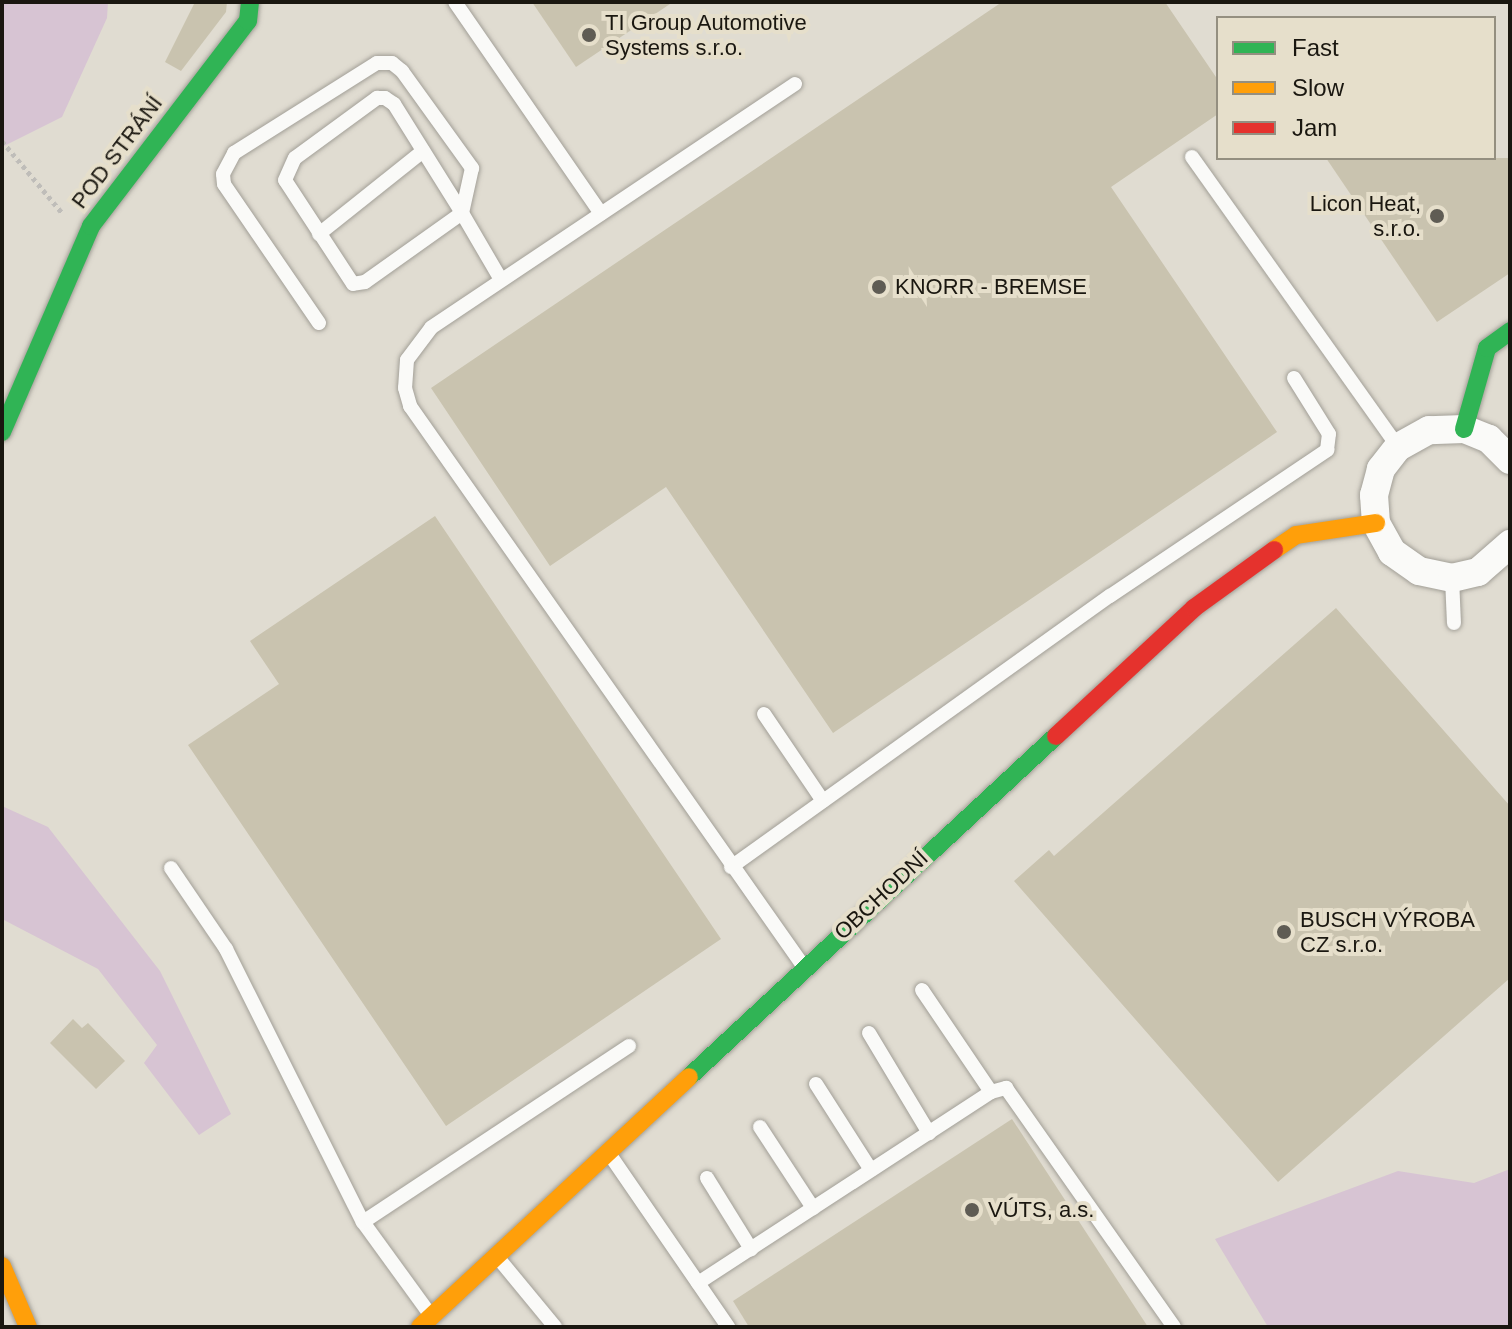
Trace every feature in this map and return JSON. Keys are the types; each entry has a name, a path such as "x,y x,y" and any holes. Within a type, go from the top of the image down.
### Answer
{"street":[{"name":"POD STRÁNÍ","path":"2,432 91,226 248,21 250,2"},
{"path":"1464,429 1487,348 1510,331"},
{"path":"1510,460 1489,439 1464,429 1429,430 1398,447 1381,469 1374,495 1376,523 1392,552 1410,565 1452,578 1478,572 1510,544"},
{"name":"OBCHODNÍ","path":"426,1322 804,967 1194,608 1296,535 1376,523"},
{"path":"2,1266 28,1327"}],"lane":[{"path":"455,2 601,214"},
{"path":"319,323 224,184 226,162 234,153 369,67 392,63 472,168 462,213 360,284 347,280 285,180 295,158 382,97 394,104 462,213 500,278"},
{"path":"795,84 500,278 414,345 407,360 410,406 804,967"},
{"path":"319,234 423,151"},
{"path":"1192,157 1398,447"},
{"path":"731,867 1110,596 1327,450 1329,434 1294,378"},
{"path":"1452,578 1454,623"},
{"path":"764,714 823,801"},
{"path":"171,868 226,949 363,1222 426,1322"},
{"path":"922,990 991,1092"},
{"path":"869,1033 929,1133"},
{"path":"363,1222 629,1046"},
{"path":"816,1084 871,1170"},
{"path":"698,1283 991,1092 1011,1090 1174,1327"},
{"path":"760,1127 813,1208"},
{"path":"608,1151 728,1327"},
{"path":"707,1178 751,1249"},
{"path":"496,1255 555,1327"}],"path":[{"path":"2,141 59,212 91,226"}],"shaded area":[{"path":"2,2 108,2 107,18 62,117 2,147"},
{"path":"2,806 48,827 160,971 231,1114 199,1135 144,1063 157,1045 98,969 2,919"},
{"path":"1510,1169 1510,1327 1268,1327 1215,1239 1398,1171 1474,1183"}],"building":[{"path":"195,2 227,2 226,12 181,71 165,62"},
{"name":"TI Group Automotive Systems s.r.o.","path":"532,2 673,2 576,67"},
{"name":"KNORR - BREMSE","path":"1002,2 1165,2 1216,77 1216,115 1111,187 1277,432 833,733 666,487 550,566 431,388"},
{"name":"Licon Heat, s.r.o.","path":"1510,158 1510,273 1437,322 1327,160"},
{"path":"435,516 721,939 446,1126 188,745 279,684 250,641"},
{"name":"BUSCH VÝROBA CZ s.r.o.","path":"1336,608 1510,806 1510,978 1278,1182 1014,881 1049,850 1054,856"},
{"path":"73,1019 82,1028 88,1023 125,1061 96,1089 50,1043"},
{"name":"VÚTS, a.s.","path":"1012,1119 1148,1327 749,1327 733,1301"}],"traffic: fast":[{"path":"2,432 91,226 248,21 250,2"},
{"path":"1464,429 1487,348 1510,331"},
{"path":"689,1077 1056,736"}],"traffic: slow":[{"path":"1274,550 1296,535 1376,523"},
{"path":"420,1327 689,1077"},
{"path":"2,1266 28,1327"}],"traffic: jam":[{"path":"1056,736 1194,608 1274,550"}],"place":[{"name":"TI Group Automotive Systems s.r.o.","path":"589,35"},
{"name":"Licon Heat, s.r.o.","path":"1437,216"},
{"name":"KNORR - BREMSE","path":"879,287"},
{"name":"BUSCH VÝROBA CZ s.r.o.","path":"1284,932"},
{"name":"VÚTS, a.s.","path":"972,1210"}]}
